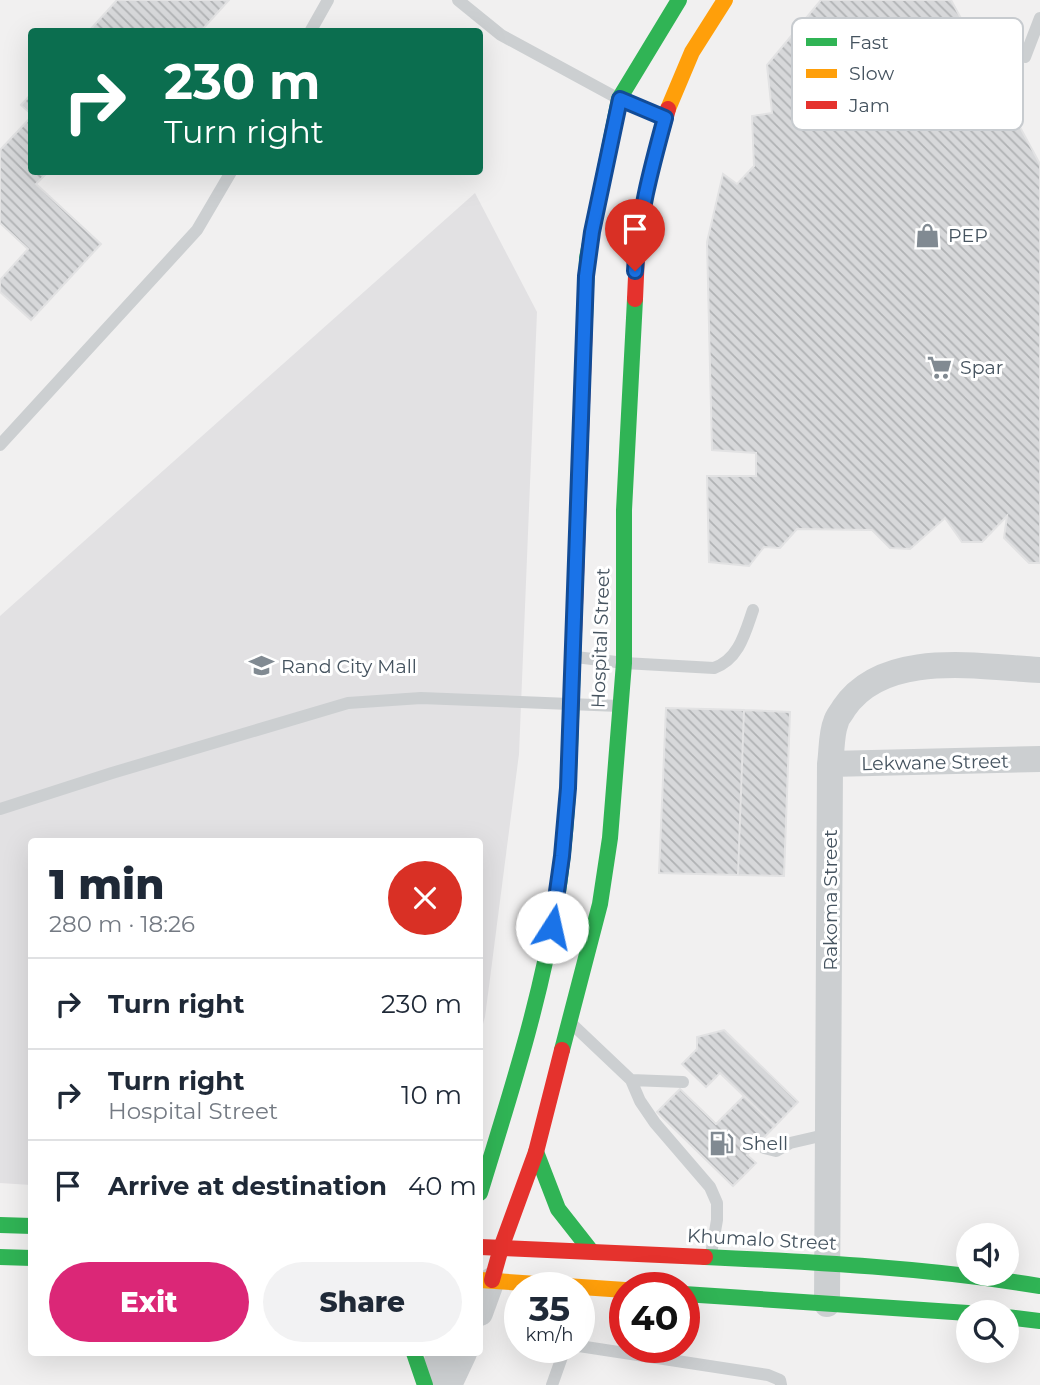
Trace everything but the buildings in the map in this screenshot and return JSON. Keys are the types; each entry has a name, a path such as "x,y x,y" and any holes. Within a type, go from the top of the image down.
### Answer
{"street":[{"name":"Hospital Street","path":"483,1183 512,1089 556,905 568,788 587,258 620,99 679,0"},
{"name":"Hospital Street","path":"486,1280 501,1248 536,1152 600,904 610,838 624,663 624,510 638,231 646,186 665,118 694,49 725,0"},
{"name":"Rakoma Street","path":"827,1304 831,764 836,721 858,692 883,675 907,669 946,666 1040,670"},
{"name":"Lekwane Street","path":"831,764 1040,759"},
{"path":"483,1140 512,1089"},
{"path":"536,1152 558,1209 591,1251"},
{"path":"0,1225 28,1226"},
{"name":"Khumalo Street","path":"483,1247 828,1263 996,1279 1040,1286"},
{"path":"0,1257 28,1258"},
{"path":"486,1280 609,1289"},
{"path":"700,1295 956,1312"},
{"path":"1019,1319 1040,1321"},
{"path":"415,1356 428,1385"},
{"path":"428,1385 438,1356"},
{"path":"449,1385 463,1356"}],"lane":[{"path":"312,28 328,0"},
{"path":"458,0 501,36 620,99 665,118"},
{"path":"1025,57 1040,18"},
{"path":"0,445 197,230 229,175"},
{"path":"572,656 624,663 714,668 721,666 737,650 752,610"},
{"path":"0,809 348,703 421,698 620,706"},
{"path":"570,1023 631,1080 640,1101 655,1123 710,1187 717,1203 717,1220 710,1256"},
{"path":"631,1080 683,1082"},
{"path":"764,1148 776,1150 790,1143 829,1135"},
{"path":"595,1348 768,1375 780,1380 781,1385"},
{"path":"552,1385 560,1363"}],"shaded area":[{"name":"Rand City Mall","path":"475,193 537,312 519,754 483,1024 483,838 28,838 28,1185 0,1183 0,616"}],"traffic: fast":[{"path":"585,319 587,258 619,99 679,0"},
{"path":"562,1050 600,904 610,838 624,663 624,510 635,299"},
{"path":"483,1183 533,1014 556,905 567,803 574,634"},
{"path":"536,1152 558,1209 591,1251"},
{"path":"0,1225 28,1226"},
{"path":"0,1257 28,1258"},
{"path":"705,1257 915,1270 1040,1286"},
{"path":"700,1295 956,1312"},
{"path":"1019,1319 1040,1321"},
{"path":"415,1356 425,1385"}],"traffic: slow":[{"path":"668,109 692,52 725,0"},
{"path":"483,1280 609,1289"}],"traffic: jam":[{"path":"635,299 638,231 668,109"},
{"path":"574,634 585,319"},
{"path":"492,1280 536,1152 562,1050"},
{"path":"483,1247 705,1257"}],"place":[{"name":"PEP","path":"928,235"},
{"name":"Spar","path":"940,367"},
{"name":"Rand City Mall","path":"261,666"},
{"name":"Shell","path":"722,1143"}],"route":[{"path":"552,927 568,788 584,294 587,258 601,181 620,99 665,118 646,186 638,231 635,271"}]}
